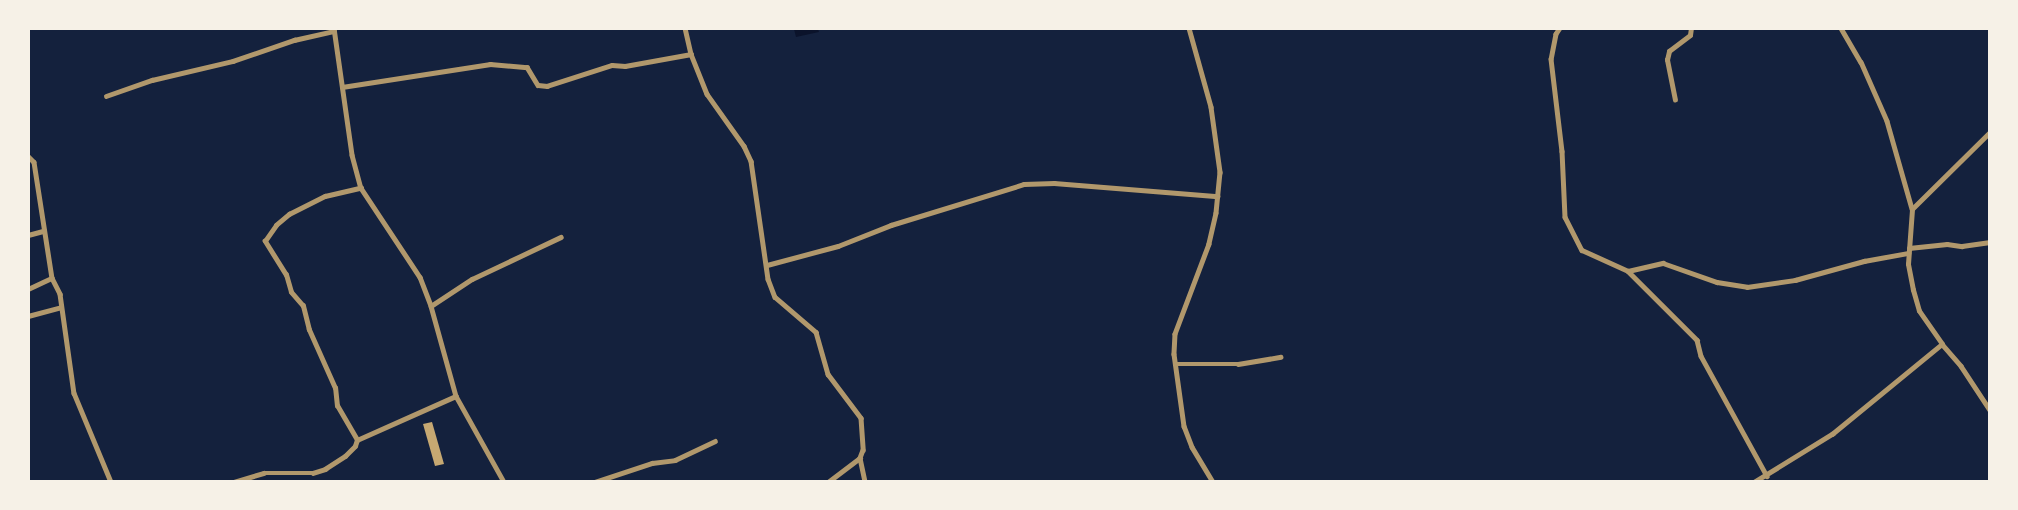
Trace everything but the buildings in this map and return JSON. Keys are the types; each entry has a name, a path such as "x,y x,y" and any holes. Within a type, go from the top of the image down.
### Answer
{"street":[{"path":"685,28 691,54 706,94 744,146 751,161 767,265 775,297 816,332 828,374 861,418 863,450 860,458 865,482"},
{"path":"1189,28 1211,107 1220,172 1209,244 1175,334 1175,364 1184,426 1192,447 1213,482"},
{"path":"1560,28 1556,34 1551,59 1562,151 1564,217 1582,250 1628,271 1697,340 1701,356 1767,476"},
{"path":"1675,100 1667,60 1669,51 1690,35 1691,28"},
{"path":"1841,28 1861,62 1887,121 1912,209 1908,264 1919,311 1961,366 1989,410"},
{"path":"106,96 152,80 233,61 294,40 334,30 352,156 361,188 408,256 431,306 456,396 504,482"},
{"path":"342,87 490,64 527,67 538,85 548,87 612,65 625,66 691,54"},
{"path":"1912,209 1989,132"},
{"path":"28,156 33,162 52,278 60,294 74,393 111,482"},
{"path":"767,265 837,246 947,207 1024,184 1054,183 1217,196"},
{"path":"357,440 337,406 334,388 309,330 303,306 291,292 286,275 266,241 276,225 289,214 325,196 361,188"},
{"path":"28,235 43,231"},
{"path":"431,306 472,279 561,237"},
{"path":"1628,271 1663,263 1717,282 1747,287 1795,280 1909,251 1947,244 1962,246 1989,242"},
{"path":"28,289 52,278"},
{"path":"28,316 61,307"},
{"path":"1754,482 1832,434 1942,344"},
{"path":"1175,364 1238,364 1280,357"},
{"path":"234,482 264,473 319,471 345,456 355,446 357,440 456,396"},
{"path":"595,482 652,463 675,460 715,441"},
{"path":"828,482 860,458"}],"water":[{"path":"794,29 818,29 819,32 796,37"}]}
